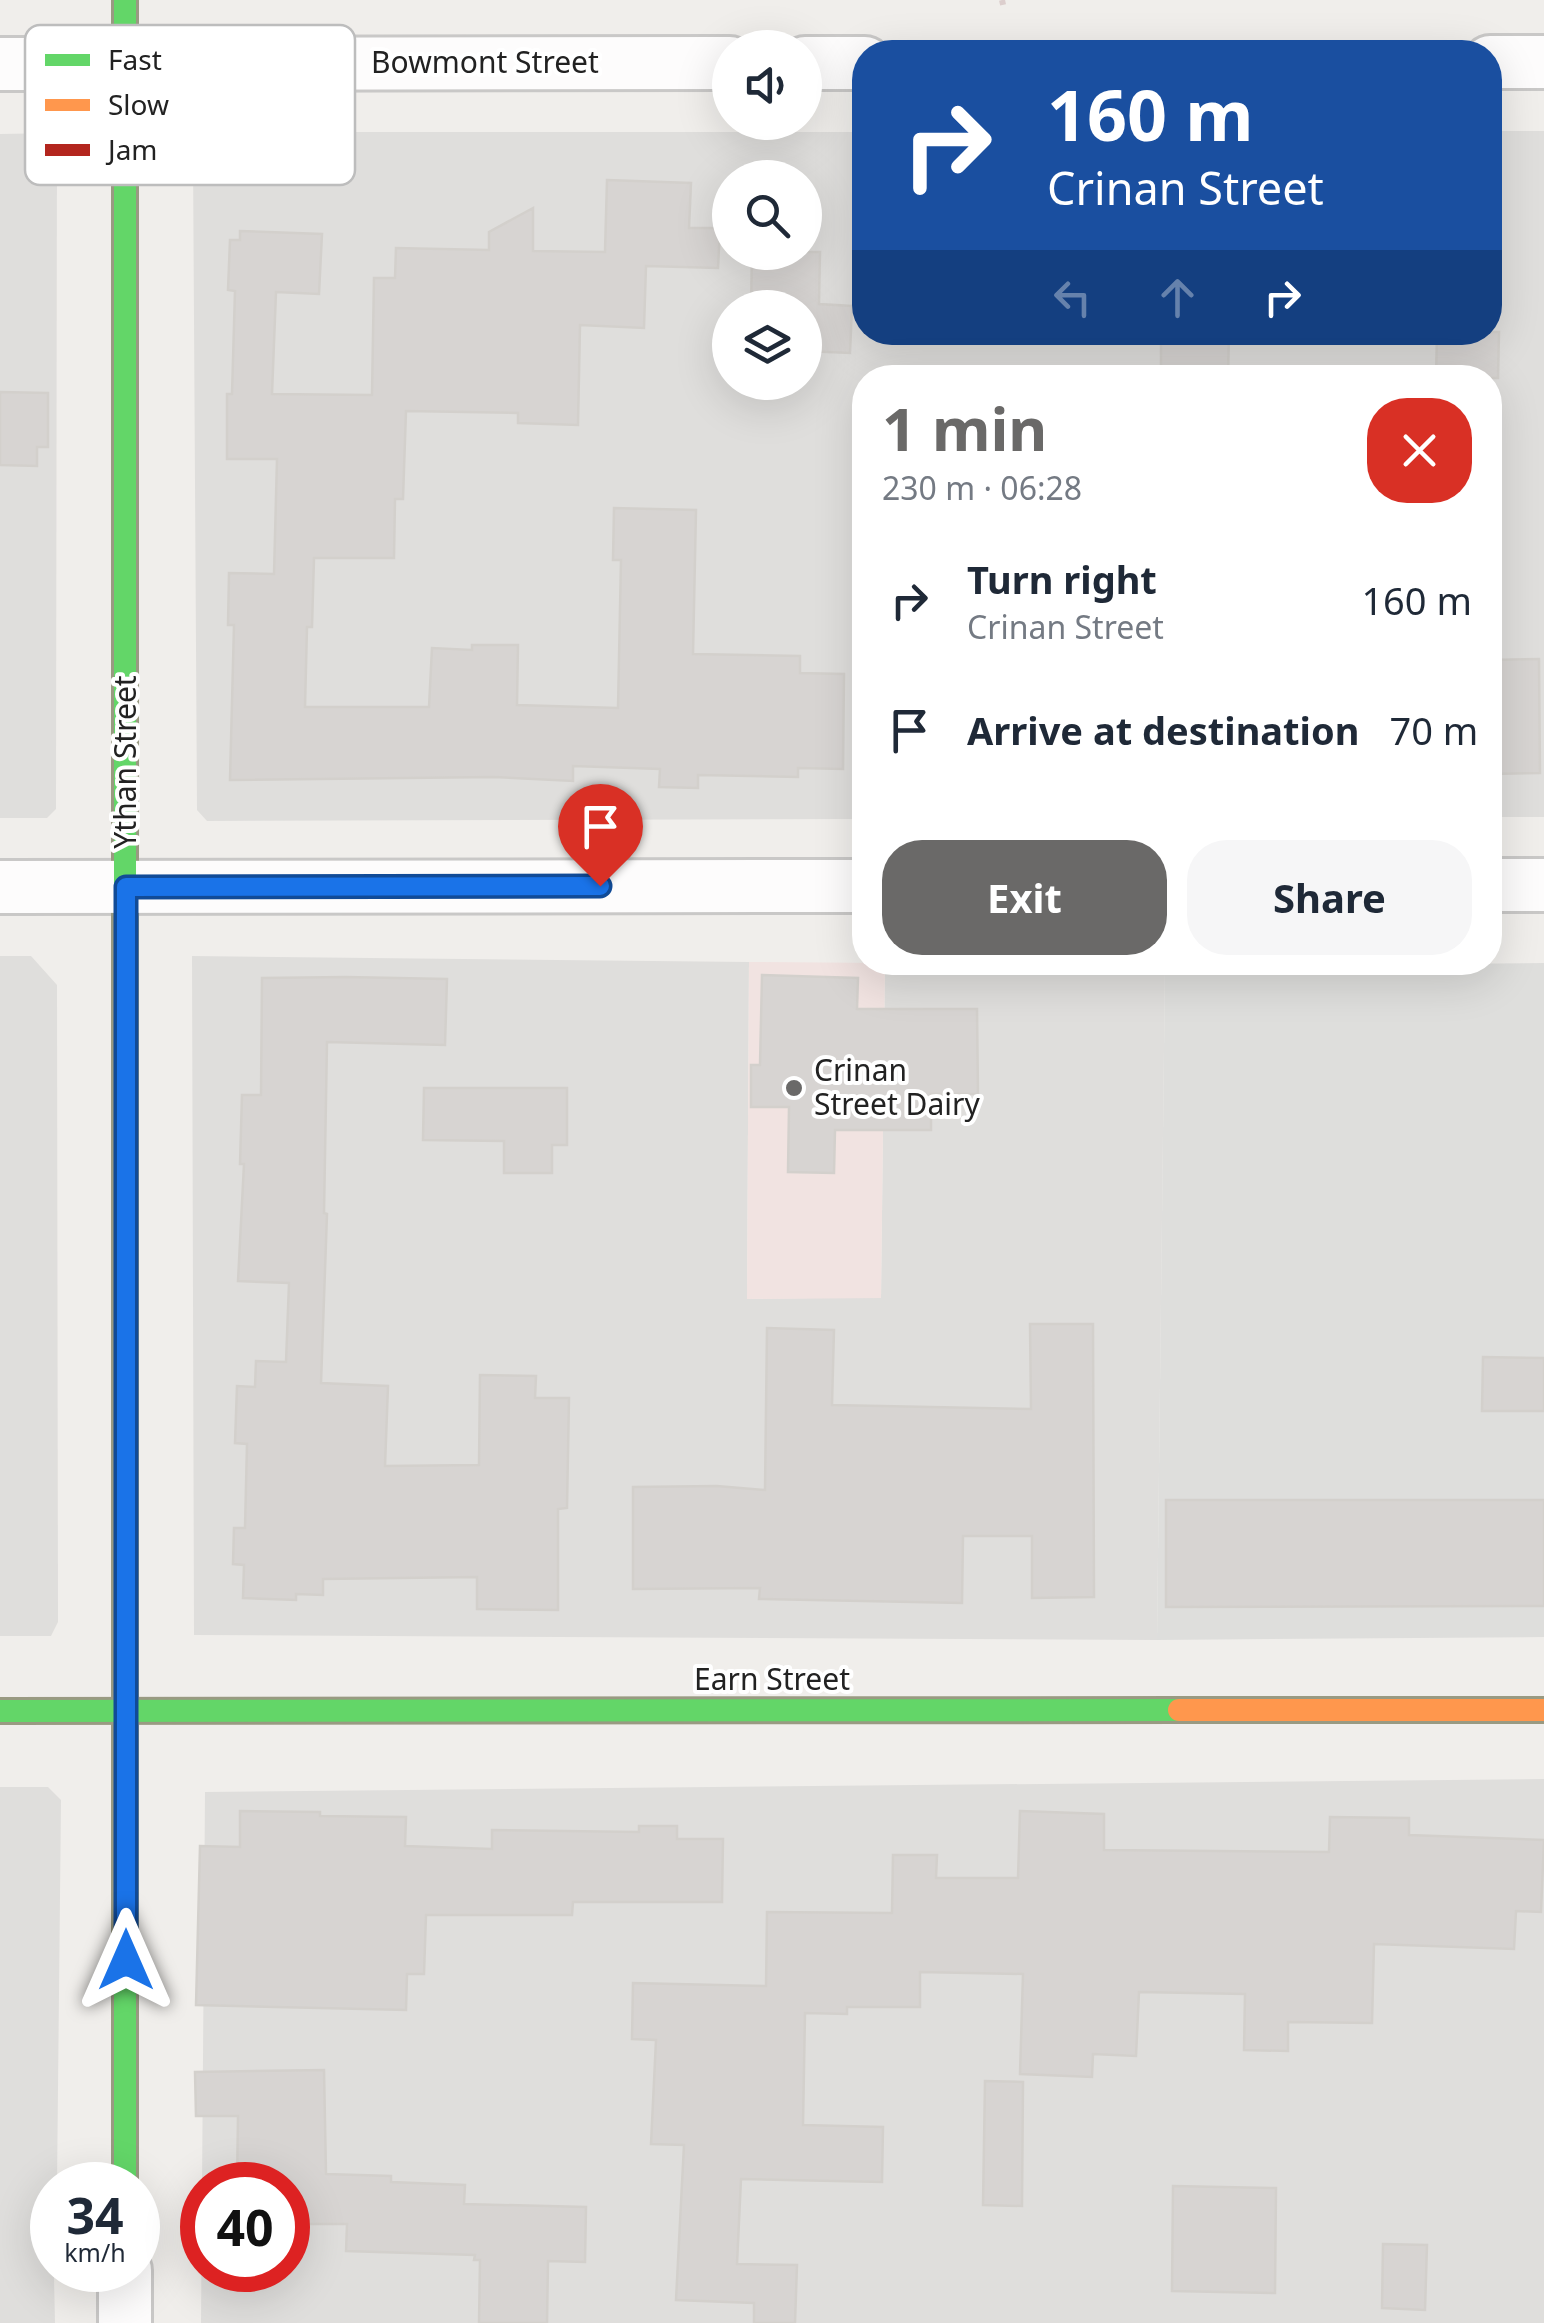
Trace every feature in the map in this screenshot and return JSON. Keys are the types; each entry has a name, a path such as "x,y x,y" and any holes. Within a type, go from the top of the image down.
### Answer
{"street":[{"path":"822,62 852,62"},
{"path":"1502,62 1544,62"},
{"name":"Bowmont Street","path":"355,64 712,63"},
{"name":"Ythan Street","path":"124,185 125,2162"},
{"path":"1502,885 1544,885"},
{"path":"0,887 852,886"},
{"name":"Earn Street","path":"0,1711 1544,1710"},
{"path":"125,2292 125,2323"}],"shaded area":[{"path":"1502,131 1544,131 1544,817 1502,817 1502,365 852,365 852,819 207,821 197,810 193,185 355,185 355,132 712,132 712,140 822,140 822,132 852,132 852,345 1502,345"},
{"path":"0,134 25,134 25,185 57,185 56,809 47,818 0,818"},
{"path":"0,956 31,956 57,985 58,1622 51,1636 0,1636"},
{"path":"192,956 749,962 747,1299 881,1297 885,975 1165,975 1157,1640 194,1635"},
{"path":"749,962 852,963 852,975 885,975 881,1298 747,1299"},
{"path":"1502,963 1544,963 1544,1637 1157,1640 1165,975 1502,975"},
{"path":"1544,1779 1544,2323 201,2323 201,2292 310,2292 310,2162 202,2162 205,1792"},
{"path":"0,1787 48,1787 61,1800 57,2162 30,2162 30,2292 54,2292 55,2323 0,2323"}],"building":[{"path":"607,180 691,183 689,228 712,228 712,268 646,266 644,328 580,325 578,425 518,423 518,413 406,411 403,499 395,499 394,558 314,558 305,707 429,707 432,648 472,650 472,645 518,645 517,705 618,708 621,560 613,560 614,508 696,510 693,654 800,656 800,673 844,674 843,769 798,768 798,777 698,775 698,788 659,787 660,769 573,766 573,781 494,777 230,780 234,625 228,625 229,573 274,574 277,459 227,459 227,394 232,394 235,291 228,290 230,240 240,240 240,231 322,234 319,294 276,292 272,394 372,395 374,278 395,278 396,248 489,250 489,232 533,208 533,251 605,252"},
{"path":"752,270 820,270 819,290 751,290"},
{"path":"822,304 852,306 850,353 822,352"},
{"path":"1161,345 1229,345 1228,365 1161,365"},
{"path":"1437,345 1499,345 1498,365 1436,365"},
{"path":"0,392 48,393 48,447 37,447 37,466 0,465"},
{"path":"1539,659 1540,773 1502,774 1502,660"},
{"path":"762,975 858,978 857,1009 977,1009 978,1094 931,1094 931,1130 835,1130 834,1173 788,1172 789,1107 751,1107 751,1065 760,1065"},
{"path":"262,978 447,979 445,1045 327,1042 327,1214 321,1383 388,1386 385,1466 479,1465 480,1375 536,1376 535,1398 569,1398 567,1508 558,1509 558,1610 477,1609 477,1577 323,1579 323,1595 296,1594 296,1600 243,1598 244,1565 233,1564 234,1528 245,1528 247,1444 235,1443 237,1386 255,1387 256,1361 286,1362 289,1283 238,1281 244,1164 240,1164 242,1095 261,1095"},
{"path":"424,1088 567,1088 567,1145 552,1145 552,1173 504,1173 504,1141 423,1140"},
{"path":"1030,1324 1093,1324 1094,1597 1032,1598 1032,1536 963,1536 962,1603 759,1599 760,1588 633,1589 633,1487 765,1490 767,1328 834,1330 832,1405 1031,1409"},
{"path":"1483,1357 1544,1358 1544,1411 1482,1411"},
{"path":"1166,1500 1544,1500 1544,1606 1166,1607"},
{"path":"240,1811 406,1817 405,1846 492,1849 492,1830 639,1832 639,1826 677,1826 677,1839 723,1839 722,1902 573,1902 572,1915 426,1915 424,1974 407,1974 406,2010 196,2005 200,1846 240,1847"},
{"path":"1020,1811 1104,1814 1104,1850 1329,1852 1330,1817 1409,1818 1409,1835 1544,1840 1541,1912 1516,1911 1514,1949 1374,1944 1372,2023 1288,2022 1288,2051 1244,2050 1245,1994 1139,1992 1136,2056 1093,2054 1092,2077 1020,2074 1023,1974 920,1972 920,2007 847,2007 847,2014 805,2013 803,2125 883,2127 882,2182 741,2179 737,2264 797,2265 795,2323 754,2323 754,2303 676,2300 684,2145 651,2144 656,2040 632,2039 633,1983 766,1986 767,1912 892,1913 893,1855 937,1855 936,1878 1018,1878"},
{"path":"324,2070 326,2174 391,2176 391,2182 465,2185 464,2204 586,2207 585,2262 548,2261 547,2323 479,2323 480,2260 474,2260 475,2255 346,2251 347,2224 310,2224 310,2162 237,2162 238,2116 196,2116 195,2072"},
{"path":"985,2081 1023,2082 1022,2206 983,2205"},
{"path":"1173,2186 1276,2188 1275,2293 1172,2291"},
{"path":"1383,2244 1427,2245 1425,2310 1382,2308"}],"traffic: fast":[{"path":"125,0 125,25"},
{"path":"125,185 125,1156"},
{"path":"125,1545 125,2162"},
{"path":"0,1711 1179,1710"}],"traffic: slow":[{"path":"1179,1710 1544,1710"}],"traffic: jam":[{"path":"125,1156 125,1545"}],"place":[{"name":"Crinan Street Dairy","path":"794,1088"}],"route":[{"path":"126,1960 126,887 600,886"}]}
